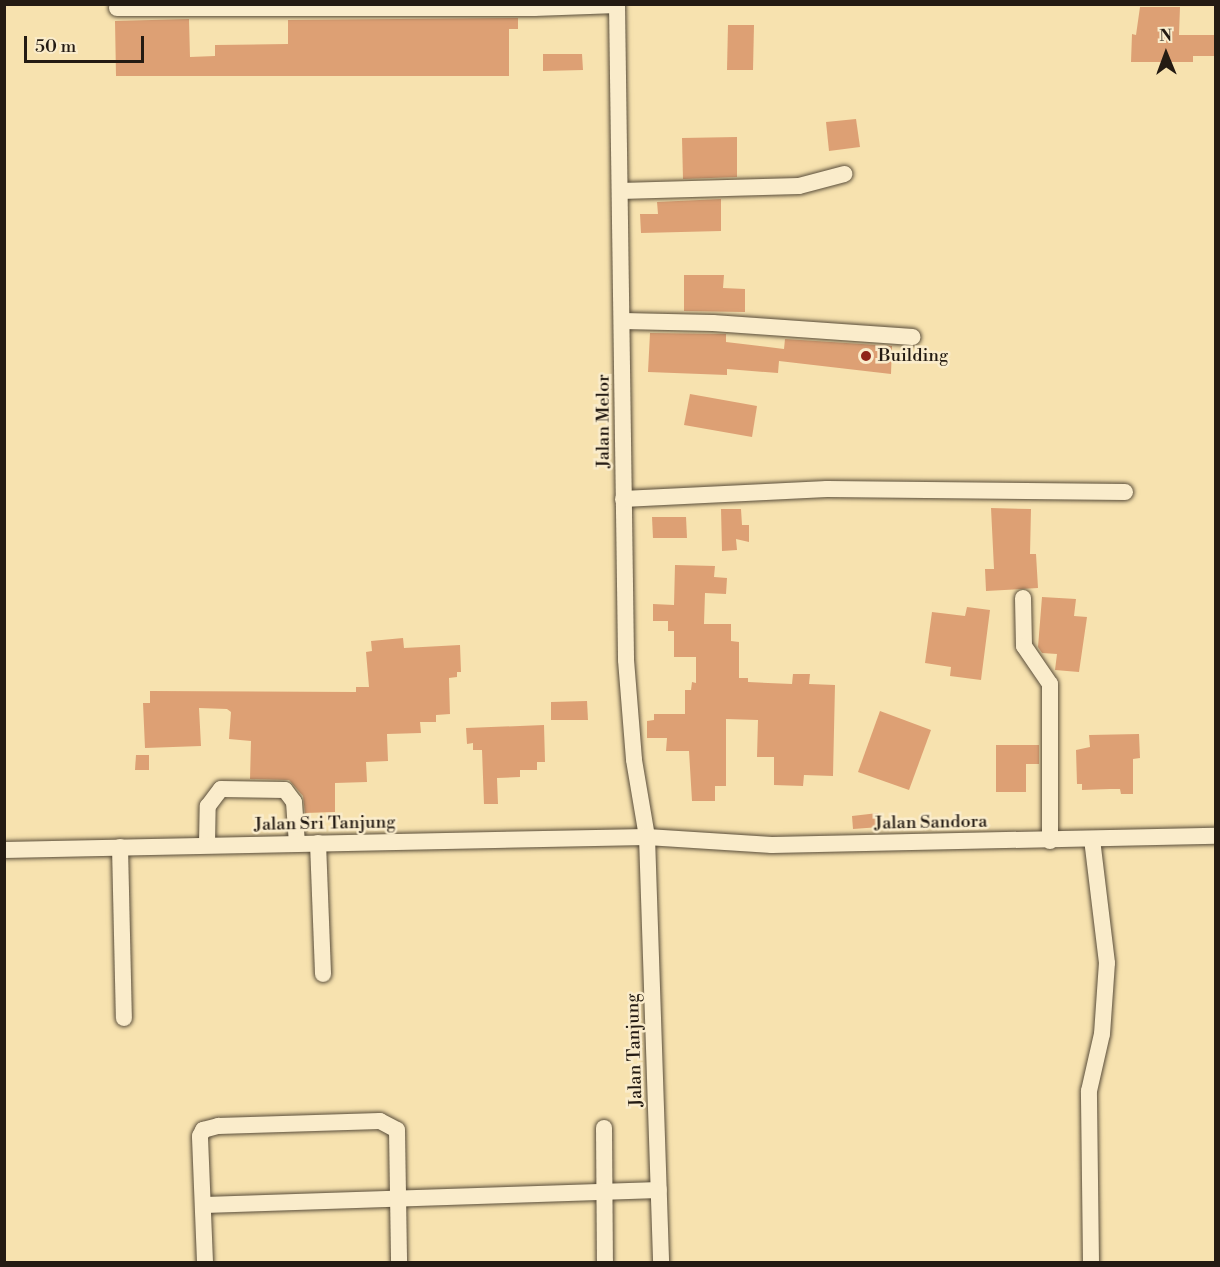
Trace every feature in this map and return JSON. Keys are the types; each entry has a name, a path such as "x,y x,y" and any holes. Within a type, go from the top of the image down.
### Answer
{"street":[{"path":"117,8 534,8 617,5"},
{"name":"Jalan Melor","path":"617,5 623,321 623,499 629,714 647,837"},
{"path":"620,191 798,186 844,174"},
{"path":"623,321 713,323 913,337"},
{"path":"623,499 827,489 1125,492"},
{"path":"1023,598 1024,646 1047,678 1051,695 1050,841"},
{"path":"207,845 208,806 221,789 285,790 294,801 297,844"},
{"name":"Jalan Sandora","path":"647,837 772,845 1050,841 1094,844 1215,836"},
{"name":"Jalan Sri Tanjung","path":"4,850 297,844 319,858 647,837"},
{"name":"Jalan Tanjung","path":"647,837 655,1190 661,1263"},
{"path":"1091,1263 1089,1091 1102,1034 1107,963 1094,844"},
{"path":"120,847 124,1018"},
{"path":"319,858 323,975"},
{"path":"205,1263 205,1205 200,1136 210,1126 380,1121 397,1130 399,1263"},
{"path":"604,1128 612,1193 605,1263"},
{"path":"205,1205 398,1201 655,1190"}],"building":[{"path":"1140,7 1180,7 1179,35 1215,35 1215,56 1193,56 1193,62 1131,62 1132,34 1136,35"},
{"path":"518,18 518,29 509,29 509,76 116,76 115,21 189,19 190,57 215,56 215,45 288,44 288,20"},
{"path":"728,25 754,25 753,70 727,70"},
{"path":"543,54 582,54 583,70 543,71"},
{"path":"856,119 860,147 829,151 826,122"},
{"path":"737,137 737,177 683,179 682,138"},
{"path":"721,199 721,231 641,233 640,214 658,214 657,202"},
{"path":"684,275 724,275 723,288 745,289 745,312 684,311"},
{"path":"650,333 726,334 726,342 784,349 785,339 892,346 891,374 779,361 778,373 727,369 727,375 648,372"},
{"path":"690,394 757,406 752,437 684,425"},
{"path":"991,508 1031,509 1030,554 1036,554 1038,588 986,591 985,569 994,569"},
{"path":"721,509 741,509 742,525 749,525 749,542 736,539 737,550 722,551"},
{"path":"652,517 686,517 687,538 653,538"},
{"path":"675,565 715,566 714,577 727,578 726,594 705,593 704,624 731,624 731,641 739,642 739,678 748,678 748,682 792,684 793,674 810,674 809,684 835,685 833,776 804,775 803,786 774,785 774,757 757,757 758,720 726,719 726,786 715,786 715,801 692,801 689,751 666,751 667,738 647,738 647,721 654,720 654,714 685,714 685,690 691,690 692,682 696,683 696,657 674,657 674,631 668,631 668,621 653,621 653,604 674,605"},
{"path":"1042,597 1076,599 1074,616 1087,617 1079,672 1055,670 1057,654 1042,653 1038,647"},
{"path":"967,607 990,610 981,680 950,676 951,667 925,663 932,612 965,616"},
{"path":"403,638 404,648 460,645 461,672 457,672 457,677 449,678 450,714 436,715 436,722 420,722 421,733 387,734 388,761 366,762 367,782 335,783 335,812 305,813 303,796 289,780 250,779 251,741 229,739 231,712 227,709 199,708 201,746 145,748 143,703 150,703 150,691 356,692 356,687 369,687 366,652 372,651 371,641"},
{"path":"587,701 588,720 551,720 551,702"},
{"path":"880,711 931,730 909,790 858,772"},
{"path":"544,725 545,762 537,762 537,770 520,770 520,777 497,778 498,804 484,804 482,750 473,750 473,743 467,744 466,728"},
{"path":"1139,734 1140,758 1133,759 1133,794 1121,794 1120,789 1082,790 1082,784 1077,784 1076,750 1090,747 1089,735"},
{"path":"996,745 1039,745 1039,764 1026,764 1026,792 996,792"},
{"path":"136,755 149,755 149,770 135,770"},
{"path":"878,813 880,827 853,829 852,816"}],"place":[{"name":"Building","path":"866,356"}]}
